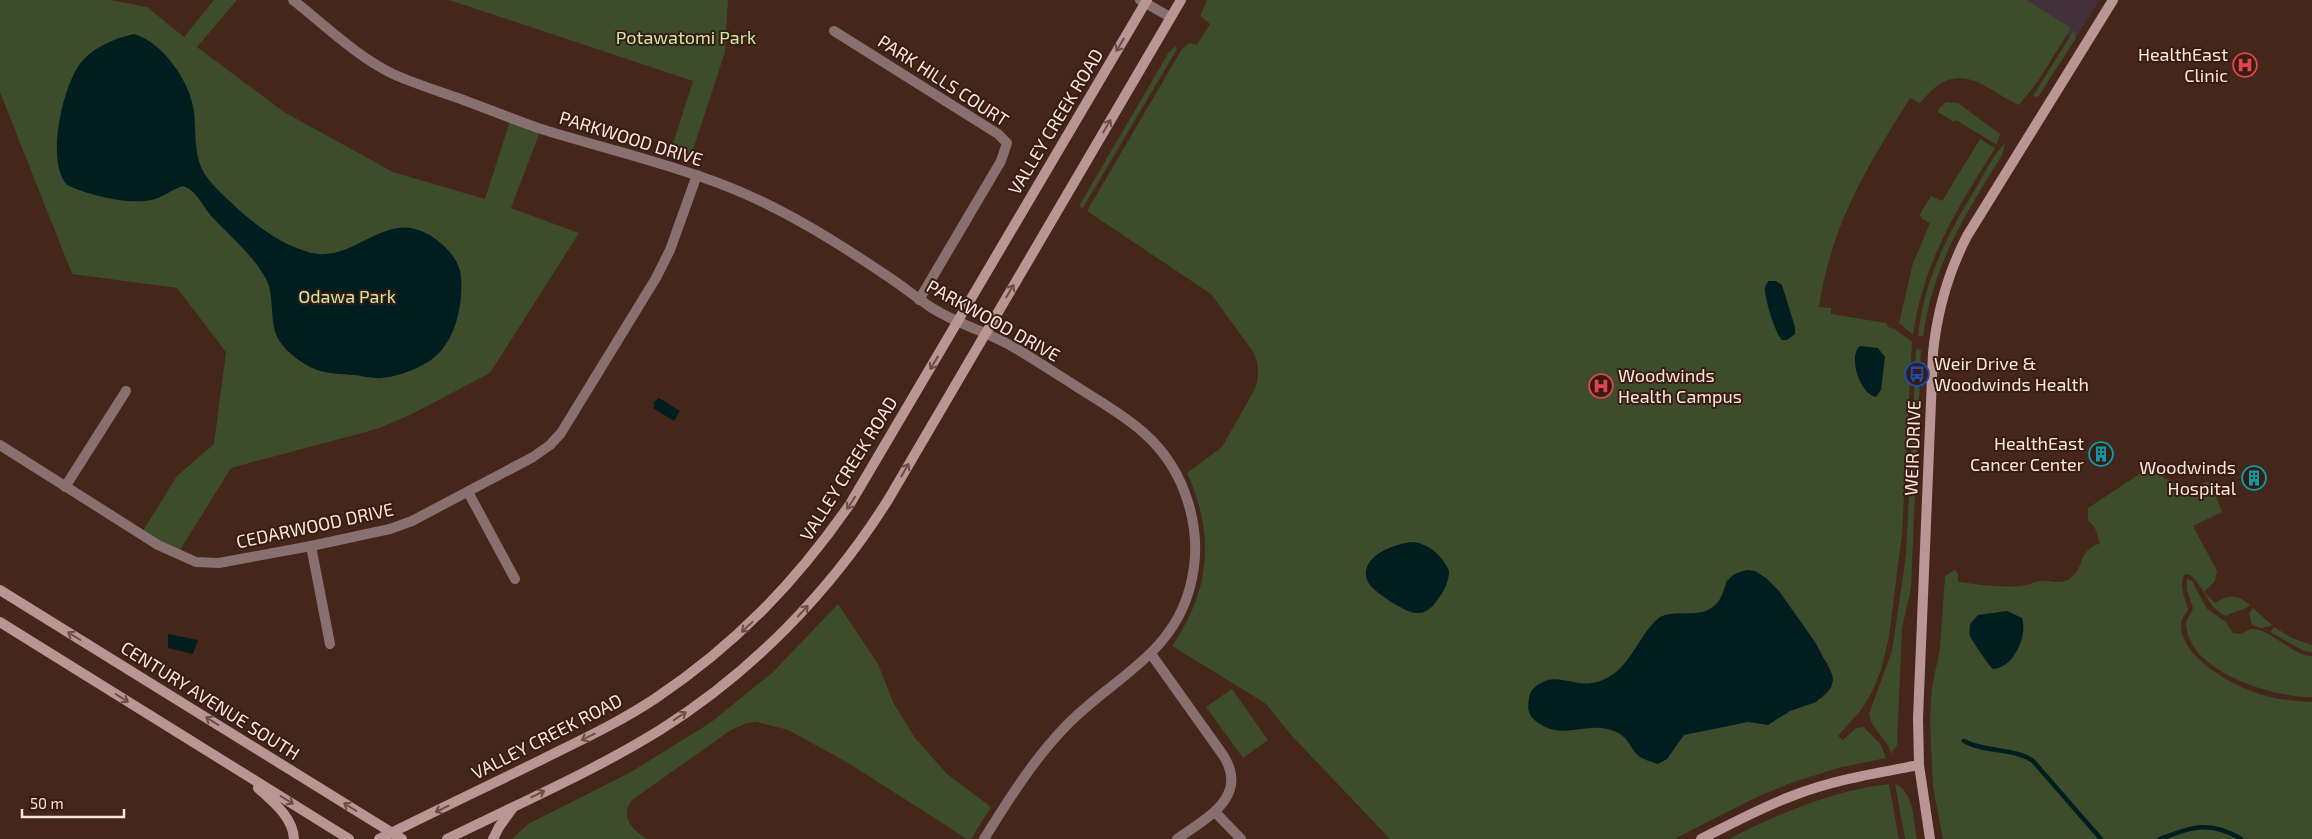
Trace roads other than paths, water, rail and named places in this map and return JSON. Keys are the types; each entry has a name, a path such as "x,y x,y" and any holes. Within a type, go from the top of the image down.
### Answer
{"main road":[{"path":"447,839 617,754 671,722 723,685 780,634 823,588 871,526 1180,0"},
{"name":"WEIR DRIVE","path":"1930,839 1919,765 1918,712 1933,363 1942,300 1954,262 1972,228 2113,0"},
{"name":"VALLEY CREEK ROAD","path":"379,839 611,725 680,681 739,633 797,574 832,531 865,481 1144,1"},
{"name":"CENTURY AVENUE SOUTH","path":"0,590 402,839"},
{"path":"0,622 349,839"},
{"path":"1701,839 1755,811 1807,790 1864,775 1919,765"},
{"path":"245,775 286,815 294,831 294,839"},
{"path":"493,839 503,819 518,804"}],"street":[{"path":"1144,1 1170,17"},
{"name":"PARKWOOD DRIVE","path":"299,2 367,59 393,73 536,127 697,175 737,191 787,215 884,274 939,312 1005,342 1133,424 1160,451 1180,482 1190,509 1194,527 1196,553 1194,570 1190,589 1180,614 1169,634 1151,654 1095,699 1058,734 1024,777 984,839"},
{"name":"PARK HILLS COURT","path":"834,30 998,134 1007,143 1001,162 919,300"},
{"name":"CEDARWOOD DRIVE","path":"0,445 158,545 196,562 219,563 311,546 390,529 412,521 533,457 550,445 561,432 656,278 670,250 697,175"},
{"path":"65,487 126,391"},
{"path":"468,492 515,579"},
{"path":"311,546 330,644"},
{"path":"1151,654 1229,765 1231,788 1226,801 1215,812 1178,839"},
{"path":"1215,812 1241,839"}],"water":[{"path":"134,34 145,38 155,45 174,65 181,77 192,101 197,154 204,173 223,195 265,231 296,248 318,254 344,250 379,234 403,228 423,232 445,247 460,269 461,297 455,327 446,344 435,357 406,373 382,378 317,370 293,356 283,346 274,328 270,291 261,270 188,188 183,186 155,199 131,201 97,195 67,185 61,174 57,158 57,141 63,103 69,85 76,71 88,55 107,43"},
{"path":"1769,281 1776,281 1782,285 1795,327 1795,334 1787,340 1782,340 1779,336 1771,317 1765,290"},
{"path":"1860,346 1878,348 1885,357 1881,390 1876,397 1870,395 1865,390 1855,366 1856,351"},
{"path":"659,398 680,411 674,421 653,408 655,405 653,403"},
{"path":"1414,542 1420,543 1435,552 1449,571 1446,586 1436,602 1429,609 1420,613 1411,612 1397,606 1382,596 1368,582 1366,573 1368,565 1380,553 1398,545"},
{"path":"1755,571 1766,578 1779,591 1815,642 1832,674 1831,688 1816,702 1790,711 1768,725 1748,722 1684,735 1667,759 1658,764 1640,757 1624,737 1614,731 1604,728 1556,730 1547,728 1532,717 1528,709 1528,703 1533,689 1538,685 1550,680 1591,683 1601,681 1612,675 1626,662 1647,631 1660,617 1707,611 1718,602 1728,580 1732,576 1738,572"},
{"path":"2007,611 2022,618 2023,633 2018,650 2013,657 2001,667 1993,669 1970,636 1970,624 1978,615"},
{"path":"168,634 198,640 193,654 168,648"}],"waterway":[{"path":"1964,741 1972,745 2016,754 2033,761 2101,839"},
{"path":"2160,839 2201,827 2220,829 2241,839"}],"place":[{"name":"HealthEast Clinic","path":"2245,65"},
{"name":"Weir Drive & Woodwinds Health","path":"1917,374"},
{"name":"Woodwinds Health Campus","path":"1601,386"},
{"name":"HealthEast Cancer Center","path":"2101,454"},
{"name":"Woodwinds Hospital","path":"2254,478"}],"park label":[{"name":"Potawatomi Park","path":"686,38"},
{"name":"Odawa Park","path":"347,297"}]}
